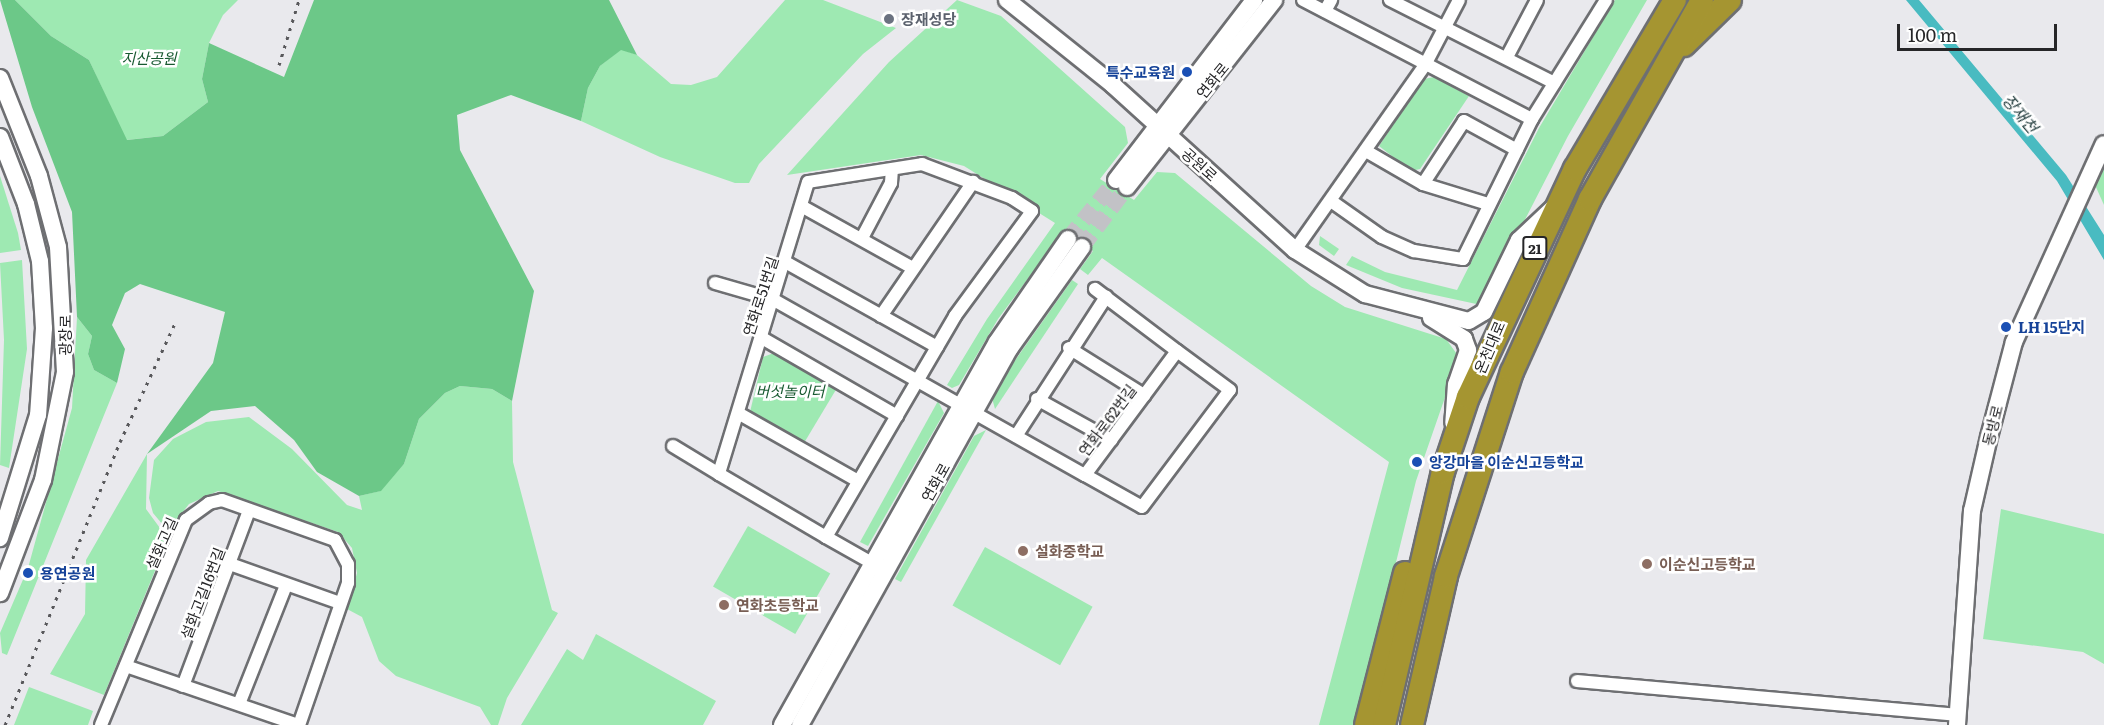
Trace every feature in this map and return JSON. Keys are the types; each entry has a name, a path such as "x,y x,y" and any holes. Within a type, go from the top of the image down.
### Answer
{"highway":[{"path":"1643,50 1661,0"},
{"name":"온천대로","path":"1384,725 1433,513 1452,442 1493,335 1557,204 1643,50 1675,0"},
{"name":"온천대로","path":"1412,725 1446,576 1512,372 1590,199 1660,69 1702,0"},
{"path":"1660,69 1730,0"},
{"path":"1425,725 1512,372"},
{"path":"1366,725 1415,537 1433,513"}],"street":[{"name":"공원로","path":"1007,0 1162,130 1295,250 1336,280 1406,306"},
{"name":"연화로","path":"1122,183 1254,0"},
{"name":"연화로","path":"1162,130 1274,0"},
{"path":"1303,0 1328,6 1425,65 1532,119"},
{"path":"1392,0 1554,83"},
{"path":"1295,250 1425,65 1459,0"},
{"path":"1507,57 1537,0"},
{"path":"1331,201 1382,237 1414,251 1463,260 1488,204 1532,119 1606,0"},
{"name":"광장로","path":"0,78 39,176 58,247 65,372 43,480 0,593"},
{"path":"1423,184 1464,121 1517,150"},
{"name":"광장로","path":"0,137 34,238 44,328 38,415 0,538"},
{"name":"동방로","path":"1956,720 1972,511 2014,342 2058,240 2104,144"},
{"path":"1366,151 1423,184 1488,204"},
{"name":"연화로51번길","path":"718,474 787,263 808,182 922,164 973,182 1032,211 936,347"},
{"path":"862,238 891,183 892,170"},
{"path":"881,316 911,267 973,182"},
{"path":"1406,306 1469,321 1484,312 1520,240 1557,204"},
{"path":"803,207 911,267"},
{"name":"연화로","path":"783,725 872,562 967,409 1075,243"},
{"path":"787,263 936,347 826,537"},
{"path":"715,283 774,300 967,409"},
{"path":"1085,475 1142,507 1230,390 1095,289"},
{"path":"1016,436 1036,399 1069,348 1106,297"},
{"path":"1406,306 1445,325 1464,339 1468,350 1456,384 1452,442"},
{"path":"762,338 897,416"},
{"path":"1069,348 1144,395"},
{"name":"연화로62번길","path":"967,409 1085,475 1177,351"},
{"path":"1036,399 1111,440"},
{"name":"연화로","path":"800,725 967,409"},
{"path":"738,413 858,481"},
{"path":"673,446 872,562"},
{"name":"설화고길","path":"101,725 186,520 209,503 222,500 335,540 348,564 340,603 298,725"},
{"name":"설화고길16번길","path":"183,686 249,510"},
{"path":"230,564 340,603"},
{"path":"239,704 286,585"},
{"path":"126,666 298,725"},
{"path":"1577,681 1956,720"}],"green space":[{"path":"0,0 15,0 51,36 89,60 127,140 163,136 208,102 202,79 209,43 284,77 314,0 609,0 637,55 621,50 600,66 588,88 581,121 511,95 457,115 460,150 534,291 512,401 492,389 460,386 445,393 419,419 404,464 381,491 359,496 317,472 294,440 255,406 211,411 147,454 213,363 225,312 140,284 125,293 112,325 125,349 117,383 94,370 88,354 92,336 77,317 72,212 32,107"},
{"name":"지산공원","path":"15,0 238,0 223,15 209,43 202,79 208,102 163,136 126,140 89,60 51,36"},
{"path":"785,0 823,0 896,28 863,54 759,164 749,183 735,183 660,157 581,121 588,88 600,66 621,49 637,55 671,84 691,85 717,77"},
{"path":"957,0 1001,16 1125,127 1128,143 1100,179 1134,200 1157,172 1175,173 1311,286 1345,307 1446,339 1459,357 1416,481 1356,725 1319,725 1389,462 1102,258 1088,275 1080,269 1093,251 1064,230 998,319 959,385 952,388 947,385 987,319 1055,223 964,166 921,155 787,175 889,62"},
{"path":"1615,0 1647,0 1568,136 1481,305 1402,288 1346,265 1352,256 1385,272 1457,290 1539,128"},
{"path":"1434,77 1469,96 1420,169 1411,171 1379,146 1424,79"},
{"path":"2104,165 2104,205 2095,185"},
{"path":"0,176 21,250 0,253"},
{"path":"1320,236 1339,249 1334,256 1319,245"},
{"path":"22,260 27,349 9,468 0,465 4,340 0,263"},
{"path":"1072,280 1078,284 995,409 992,398 1009,369"},
{"path":"77,317 92,336 88,354 94,370 117,383 7,655 2,653 0,633 28,568 72,408"},
{"name":"버섯놀이터","path":"774,353 837,388 804,443 750,412 763,357"},
{"path":"460,386 492,389 512,401 513,462 552,610 558,613 507,698 498,725 491,725 480,707 396,676 379,661 362,617 347,609 357,573 352,548 338,532 218,491 189,504 168,531 153,513 149,498 154,460 173,439 206,422 249,417 292,449 347,505 362,510 359,496 380,491 404,464 419,419 445,393"},
{"path":"938,401 944,413 868,546 860,542"},
{"path":"986,430 901,582 895,579 974,436"},
{"path":"147,454 146,509 168,539 104,695 50,674 85,614 86,560"},
{"path":"2001,509 2104,534 2104,664 2083,652 1983,639"},
{"path":"748,526 830,574 795,634 713,587"},
{"path":"985,547 1093,607 1060,665 953,606"},
{"path":"596,634 716,701 703,725 521,725 567,649 583,660"},
{"path":"29,687 93,711 88,725 14,725"}],"water":[{"path":"1906,0 1919,0 2066,175 2104,235 2104,260 2057,181"}],"tunnel":[{"path":"1068,239 1116,180"},
{"path":"1082,247 1127,187"}],"railway":[{"path":"279,65 299,0"},
{"path":"5,725 120,442 176,321"}],"place":[{"name":"장재성당","path":"889,19"},
{"name":"특수교육원","path":"1187,72"},
{"name":"LH 15단지","path":"2006,327"},
{"name":"앙강마을 이순신고등학교","path":"1417,462"},
{"name":"설화중학교","path":"1023,551"},
{"name":"이순신고등학교","path":"1647,564"},
{"name":"용연공원","path":"28,573"},
{"name":"연화초등학교","path":"724,605"}],"water label":[{"name":"장재천","path":"2021,113"}]}
